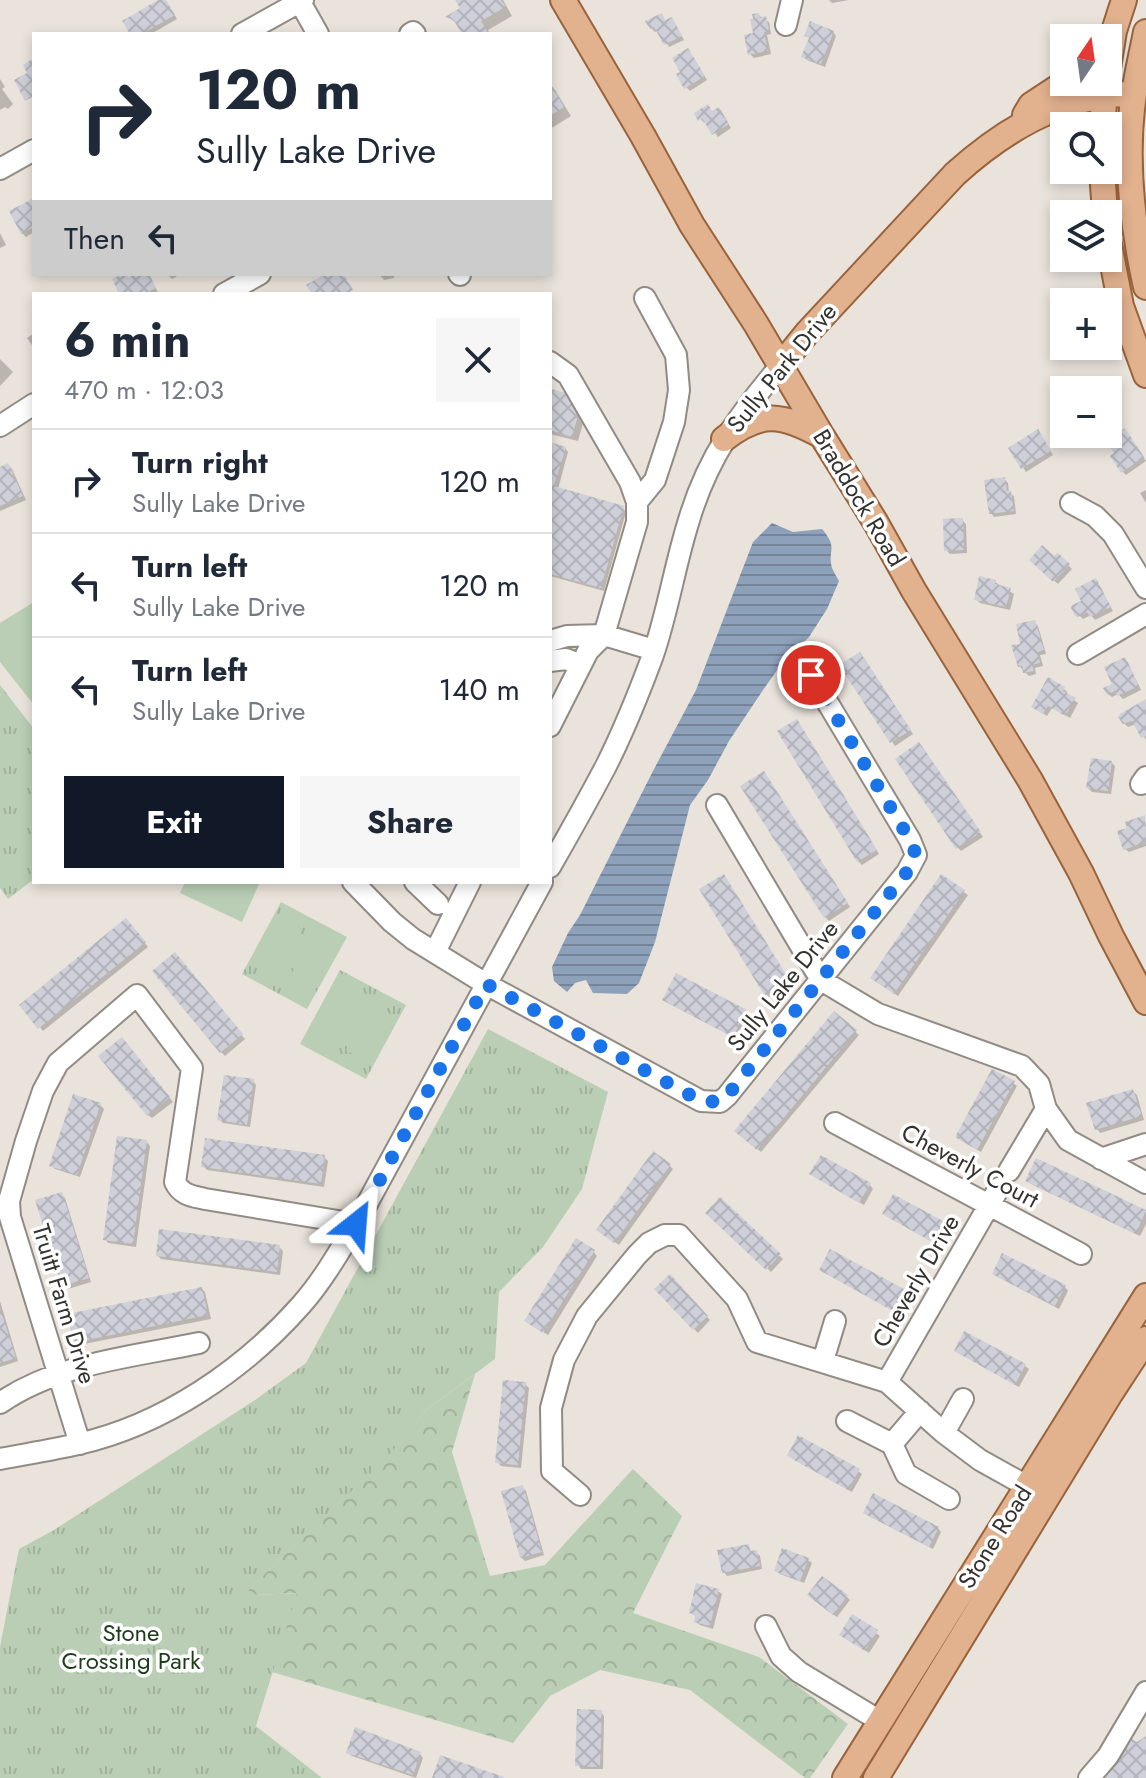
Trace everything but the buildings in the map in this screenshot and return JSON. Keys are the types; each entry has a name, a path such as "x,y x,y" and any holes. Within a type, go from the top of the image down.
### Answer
{"main road":[{"name":"Braddock Road","path":"563,0 692,225 781,365 1030,780 1146,1002"},
{"path":"1107,24 1121,8"},
{"path":"1146,32 1134,94 1130,156 1132,214 1146,287"},
{"name":"Sully Park Drive","path":"1122,92 1134,94"},
{"path":"1050,93 1031,105 1018,127 1050,127"},
{"name":"Sully Park Drive","path":"781,365 807,333 979,152 1018,127 1088,96"},
{"path":"1114,272 1121,306 1146,375"},
{"path":"724,439 744,426 769,418 791,421 822,436"},
{"name":"Stone Road","path":"876,1778 1146,1296"},
{"name":"Stone Road","path":"845,1778 880,1721 1146,1339"}],"street":[{"path":"786,25 792,0"},
{"path":"246,32 301,1 317,32"},
{"path":"0,169 32,151"},
{"path":"228,292 256,276"},
{"path":"637,502 655,480 674,422 679,390 676,355 645,298"},
{"path":"552,363 568,375 630,482 637,502 637,522 604,635 588,651 552,722"},
{"name":"Sully Park Drive","path":"552,863 631,712 654,650 688,521 704,479 724,439 781,365"},
{"path":"0,426 32,405"},
{"path":"1071,503 1095,516 1113,534 1146,588"},
{"path":"1078,654 1146,614"},
{"path":"552,640 567,636 604,635 654,650"},
{"path":"552,661 566,659 581,665"},
{"name":"Sully Lake Drive","path":"486,984 701,1101 720,1102 727,1096 907,872 916,855 811,675"},
{"path":"717,805 821,980 878,1014 1022,1066 1039,1084 1046,1109 1068,1140 1146,1183"},
{"path":"417,884 438,904"},
{"path":"435,952 469,884"},
{"path":"0,1459 80,1444 136,1425 183,1403 226,1375 266,1341 302,1304 327,1272 356,1224 541,884"},
{"path":"363,885 392,922 413,939 486,984"},
{"name":"Truitt Farm Drive","path":"80,1444 10,1217 9,1201 43,1091 58,1063 137,995 192,1068 175,1182 179,1189 189,1196 356,1224"},
{"name":"Cheverly Drive","path":"887,1382 1046,1109"},
{"name":"Cheverly Court","path":"835,1123 999,1188 1081,1254"},
{"path":"1101,1159 1146,1144"},
{"path":"580,1495 552,1471 551,1408 564,1360 587,1316 637,1255 649,1243 665,1235 679,1235 737,1299 757,1342 887,1382 944,1433 980,1460 1038,1492"},
{"path":"823,1361 835,1321"},
{"path":"0,1403 17,1391 84,1366 199,1343"},
{"path":"944,1433 963,1399"},
{"path":"892,1444 920,1411"},
{"path":"847,1421 892,1444 906,1474 949,1499"},
{"path":"766,1626 788,1664 880,1721"},
{"path":"1089,1778 1108,1756 1146,1692"}],"green space":[{"path":"32,603 32,702 0,662 0,623"},
{"path":"0,685 32,726 32,881 8,899 0,888"},
{"path":"184,884 259,884 242,922 180,893"},
{"path":"281,902 347,937 307,1009 242,974"},
{"path":"281,917 303,929 277,976 254,964"},
{"path":"313,935 336,947 310,994 287,982"},
{"path":"340,970 406,1005 366,1079 300,1044"},
{"path":"340,985 362,998 336,1045 313,1032"},
{"path":"372,1003 394,1016 368,1062 346,1050"},
{"name":"Stone Crossing Park","path":"488,1029 608,1092 582,1189 543,1247 499,1292 495,1359 426,1410 389,1455 248,1590 256,1595 297,1593 256,1726 322,1778 0,1778 0,1647 19,1549 54,1530 255,1400 306,1363"},
{"path":"475,1374 452,1452 490,1576 545,1565 633,1469 682,1516 633,1613 759,1657 848,1724 810,1778 805,1778 690,1690 600,1670 550,1696 513,1743 272,1672 296,1593 256,1595 247,1591 388,1455 426,1410"}],"water":[{"path":"772,523 793,532 822,529 827,536 831,545 832,568 839,581 827,609 809,637 780,666 763,690 690,805 655,942 639,983 627,994 593,993 586,980 575,983 567,992 554,981 552,967 696,690 753,542"}],"route":[{"path":"356,1224 486,984 701,1101 720,1102 727,1096 907,872 916,855 811,675"}]}
